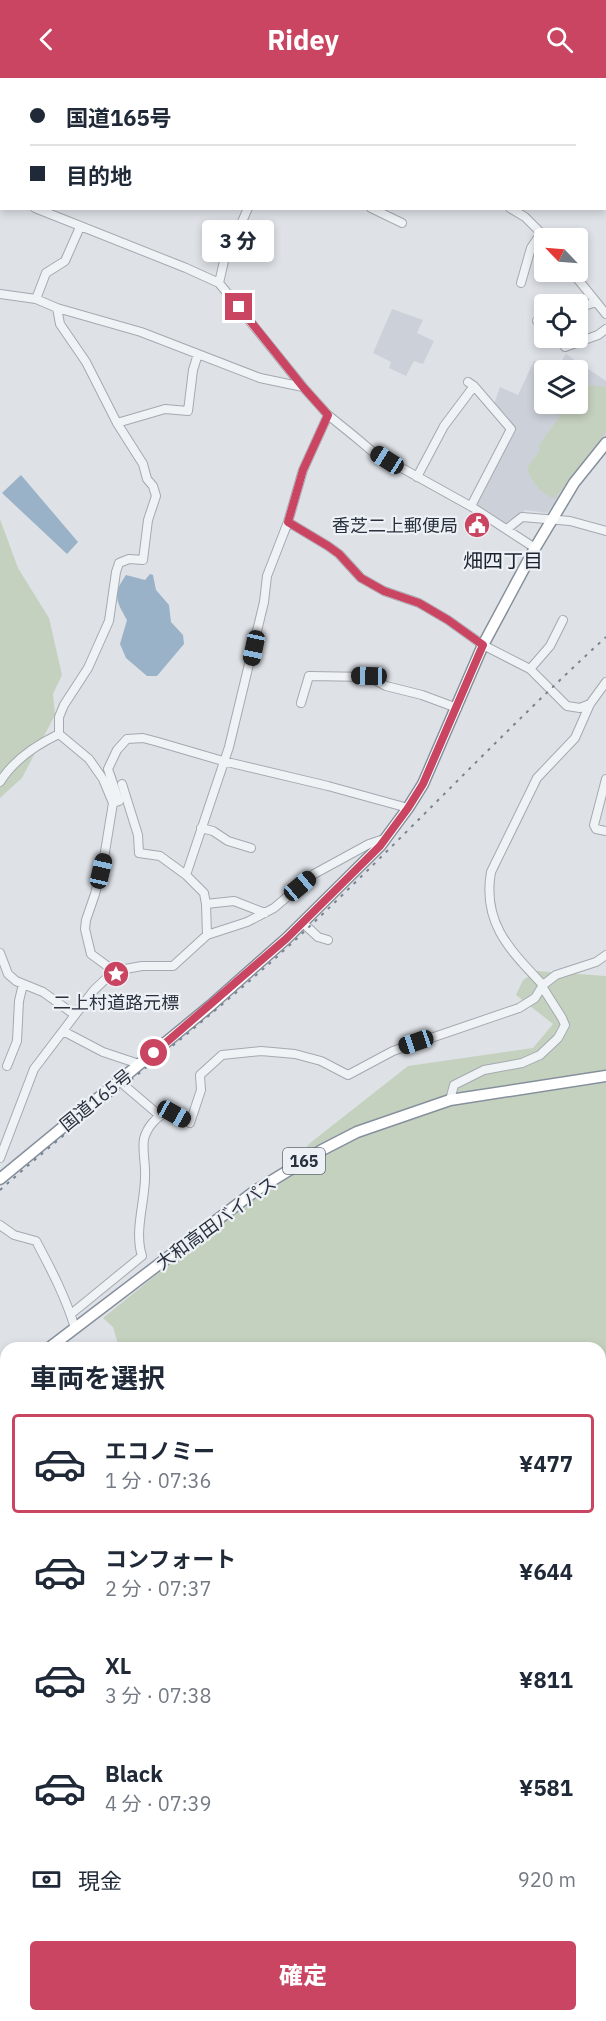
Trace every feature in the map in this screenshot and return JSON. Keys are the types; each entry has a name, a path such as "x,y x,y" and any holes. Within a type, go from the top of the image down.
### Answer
{"highway":[{"name":"国道165号","path":"0,1179 210,1006 303,923 386,839 423,784 483,645 551,519 574,483 606,443"},
{"name":"大和高田バイパス","path":"57,1342 255,1191 322,1150 357,1132 450,1100 606,1076"}],"street":[{"path":"40,210 186,268 219,284 328,415 373,452 471,506 535,548"},
{"path":"219,284 229,239 241,224 247,210"},
{"path":"375,210 402,223"},
{"path":"513,210 525,217 535,228"},
{"path":"36,299 46,273 65,261 80,227"},
{"path":"520,283 534,245"},
{"path":"580,282 606,314"},
{"path":"0,294 36,299 57,308 141,332 260,378 303,387"},
{"path":"588,305 596,302"},
{"path":"57,308 60,324 86,362 117,423 143,464 147,479 153,486 156,496 148,520 143,560 129,559 119,563 109,621 88,668 64,705 59,717 59,734"},
{"path":"588,339 606,329"},
{"path":"117,423 165,409 188,411 193,370 198,354"},
{"path":"417,477 444,426 471,384 511,429 471,506"},
{"path":"186,875 229,747 251,661 264,602 267,576 288,522 303,470 328,415"},
{"path":"507,529 522,517 570,521 606,531"},
{"path":"288,522 339,554 361,578 384,591 419,603 483,645 530,669 567,706 580,708 590,704 602,695 606,682"},
{"path":"530,669 550,646 563,620"},
{"path":"301,703 309,676 369,676 386,686 422,695 457,708"},
{"path":"450,1100 454,1085 484,1070 522,1063 540,1055 558,1038 565,1025 543,987 497,929 491,913 488,888 491,872 537,778 575,738 590,704"},
{"path":"0,782 5,773 33,748 59,734"},
{"path":"59,734 89,759 103,779 113,803 104,858 85,929 91,954 114,971"},
{"path":"113,803 119,801 108,769 117,750 127,739 143,738 223,761 408,808"},
{"path":"606,779 594,825 596,829 606,831"},
{"path":"122,784 138,835 139,853 160,856 186,875 204,893 207,934"},
{"path":"201,828 213,831 228,841 251,848"},
{"path":"0,1158 3,1139 34,1069 94,990 114,971 142,966 173,966 207,934 248,922 265,913 314,874 369,844 386,839"},
{"path":"206,904 234,902 265,913"},
{"path":"303,923 318,937 328,940"},
{"path":"0,953 4,974 43,992 75,1015"},
{"path":"71,1314 142,1256 140,1234 146,1177 144,1140 149,1128 159,1115 167,1112 190,1122 201,1090 200,1075 222,1055 261,1051 295,1054 321,1061 348,1076 393,1051 519,1008 535,998 556,975 596,962 606,955"},
{"path":"8,1066 17,1041 19,1001 23,984"},
{"path":"63,1031 104,1052 139,1064"},
{"path":"121,1079 125,1086 159,1115"},
{"path":"0,1225 14,1235 36,1241 71,1314 75,1328"}],"shaded area":[{"path":"392,309 423,320 417,333 434,341 423,364 414,361 406,376 389,368 391,362 373,353"},
{"path":"566,354 575,360 562,360"},
{"path":"534,361 534,414 588,414 588,369 606,381 606,437 547,513 525,510 509,526 474,505 516,430 494,404 500,387 518,395"}],"green space":[{"path":"588,385 606,387 606,432 556,497 552,498 536,486 527,468 540,450 539,445 560,416 558,415 588,414"},
{"path":"0,519 18,568 49,618 62,675 53,694 55,715 22,778 0,798"},
{"path":"537,971 606,976 606,1342 117,1342 113,1327 103,1318 178,1257 271,1187 310,1143 408,1066 533,1048 553,1024 516,995 523,980"}],"water":[{"path":"21,475 78,542 67,554 2,493"},
{"path":"150,574 153,575 156,590 169,605 171,622 183,635 184,644 157,676 147,676 126,658 120,644 127,620 117,598 119,588 126,575 145,580"}],"railway":[{"path":"0,1190 291,944 606,637"}],"place":[{"name":"香芝二上郵便局","path":"477,525"},
{"name":"二上村道路元標","path":"116,974"}],"district":[{"name":"畑四丁目","path":"503,560"}],"route":[{"path":"154,1053 287,938 380,846 423,784 483,645 419,603 384,591 361,578 339,554 288,522 303,470 328,415 239,307"}]}
